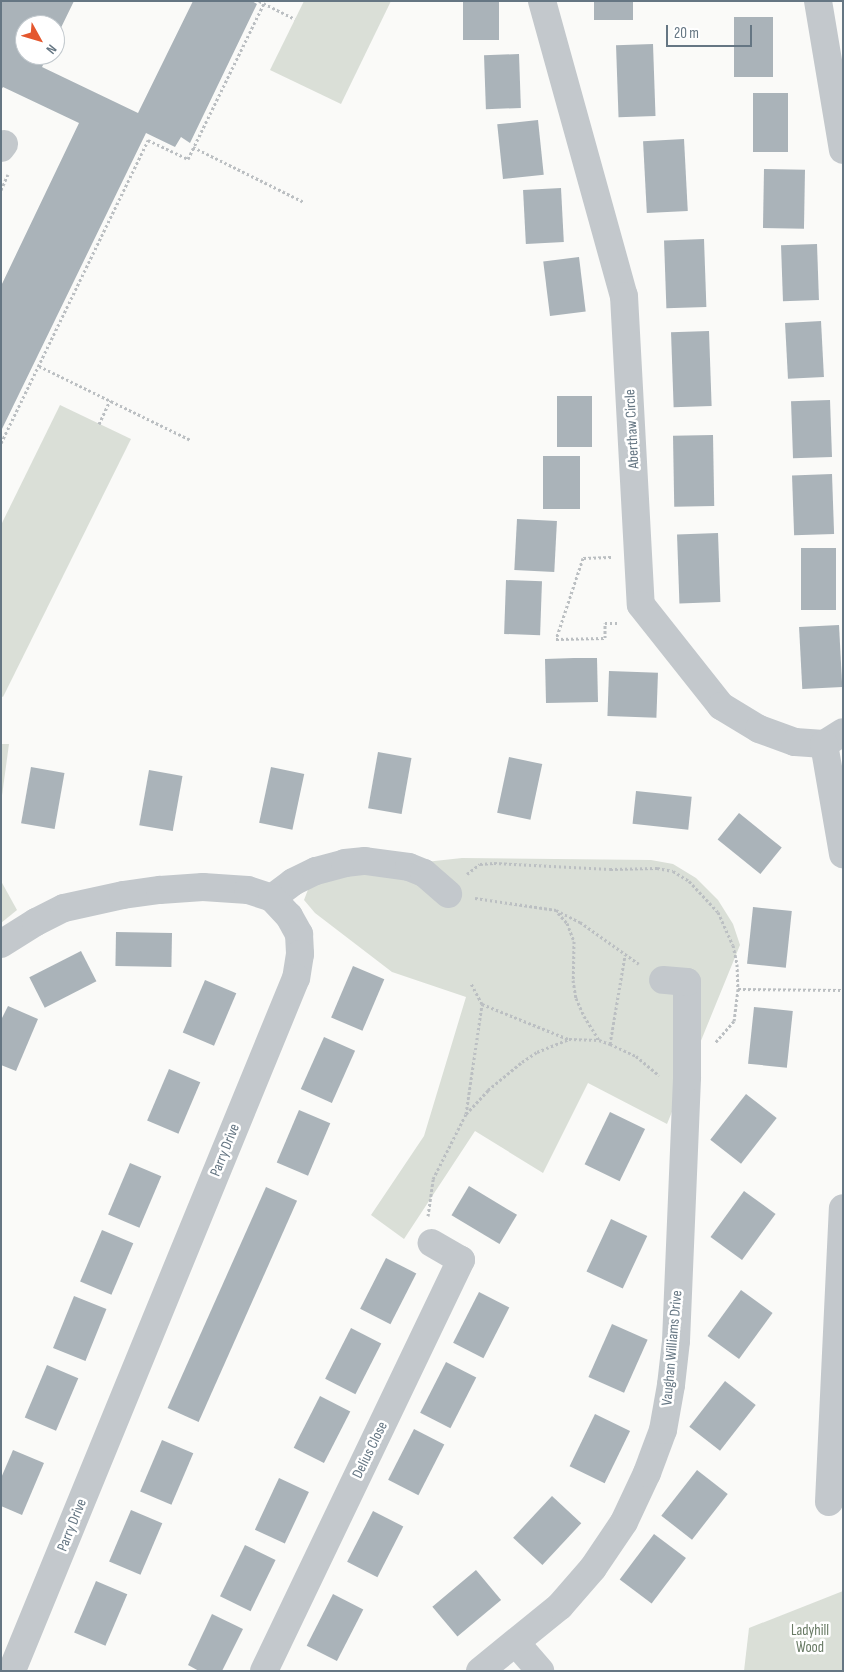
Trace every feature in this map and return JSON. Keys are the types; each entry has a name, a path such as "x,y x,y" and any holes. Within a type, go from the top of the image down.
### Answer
{"street":[{"name":"Aberthaw Circle","path":"542,1 624,296 641,605 721,706 759,729 795,742 833,738"},
{"path":"818,1 843,150"},
{"path":"833,738 843,854"},
{"path":"272,898 293,882 316,871 345,863 365,861 410,867 424,873 455,895"},
{"name":"Parry Drive","path":"1,944 36,922 64,908 108,898 160,890 203,888 248,890 272,898 289,916 299,934 300,954 296,978 11,1667"},
{"name":"Vaughan Williams Drive","path":"480,1671 560,1606 603,1553 624,1522 647,1474 663,1430 672,1385 676,1341 675,1078 688,982 663,980"},
{"path":"829,1502 843,1208"},
{"name":"Delius Close","path":"264,1671 461,1260 432,1243"},
{"path":"516,1643 540,1671"}],"path":[{"path":"259,1 295,19"},
{"path":"1,442 148,140 188,159 264,3"},
{"path":"193,147 304,202"},
{"path":"1,190 8,174 2,154"},
{"path":"39,366 191,440"},
{"path":"99,424 110,400"},
{"path":"638,556 583,558 556,639 605,638 605,623 653,622"},
{"path":"482,1004 569,1039 599,1040 610,1044 675,1078 734,1021 738,990 737,964 733,945 718,912 689,880 673,871 657,868 610,869 494,863 480,864 468,872 455,895 556,910 580,922 663,980"},
{"path":"556,910 567,923 574,941 573,980 576,998 584,1016 599,1040"},
{"path":"610,1044 625,955"},
{"path":"466,1114 482,1004 471,983"},
{"path":"738,990 843,990"},
{"path":"432,1243 428,1226 428,1205 433,1179 466,1114 488,1090 522,1062 537,1052 569,1039"}],"green space":[{"path":"304,1 391,1 341,104 270,70"},
{"path":"60,405 131,439 3,697 1,696 1,525"},
{"path":"1,744 9,744 1,803"},
{"path":"462,858 651,860 673,864 696,878 718,900 733,924 740,945 667,1124 588,1083 543,1173 475,1131 404,1239 371,1215 424,1136 466,997 392,972 315,913 304,900 309,887 352,870"},
{"path":"1,881 17,910 1,923"},
{"name":"Ladyhill Wood","path":"843,1591 843,1671 744,1671 749,1628"}],"building":[{"path":"2,1 74,1 65,19 65,15 15,15 15,65 43,65 42,67 138,113 193,1 252,1 257,4 190,143 181,137 175,147 146,133 1,431 1,286 79,123 3,87 1,90"},
{"path":"463,1 499,1 499,40 463,40"},
{"path":"594,1 633,1 633,20 594,20"},
{"path":"734,17 773,17 773,77 734,77"},
{"path":"653,44 656,116 619,117 616,45"},
{"path":"519,54 521,108 486,109 484,55"},
{"path":"753,93 788,93 788,152 753,152"},
{"path":"538,120 544,175 503,179 497,124"},
{"path":"684,139 688,211 647,213 643,141"},
{"path":"764,169 805,170 804,229 763,228"},
{"path":"561,188 564,242 526,244 523,190"},
{"path":"704,239 706,307 666,308 664,240"},
{"path":"817,244 819,300 783,301 781,245"},
{"path":"579,257 586,312 550,316 543,261"},
{"path":"821,321 824,377 788,379 785,323"},
{"path":"709,331 712,406 674,407 671,332"},
{"path":"557,396 592,396 592,447 557,447"},
{"path":"830,400 832,457 793,458 791,401"},
{"path":"713,435 714,506 674,507 673,436"},
{"path":"543,456 580,456 580,509 543,509"},
{"path":"832,474 834,534 794,535 792,475"},
{"path":"517,519 557,521 554,572 514,570"},
{"path":"718,533 720,602 679,603 677,534"},
{"path":"801,548 836,548 836,610 801,610"},
{"path":"506,580 542,581 540,635 504,634"},
{"path":"839,625 842,687 802,689 799,627"},
{"path":"597,658 598,702 546,703 545,659"},
{"path":"609,671 658,673 656,718 607,716"},
{"path":"378,752 411,758 402,814 368,808"},
{"path":"509,757 542,764 530,820 497,813"},
{"path":"31,767 64,773 55,829 21,823"},
{"path":"271,767 304,774 292,830 259,823"},
{"path":"149,770 182,776 173,831 139,825"},
{"path":"636,791 692,797 688,830 633,824"},
{"path":"739,813 782,848 760,874 718,839"},
{"path":"753,907 792,911 786,968 747,964"},
{"path":"116,932 172,933 171,967 115,966"},
{"path":"81,951 96,981 45,1008 29,977"},
{"path":"353,966 384,979 362,1031 331,1018"},
{"path":"205,980 236,993 214,1046 183,1032"},
{"path":"8,1006 38,1019 16,1071 1,1065 1,1020"},
{"path":"754,1007 793,1011 787,1068 748,1064"},
{"path":"324,1037 355,1051 332,1103 301,1089"},
{"path":"169,1069 200,1082 178,1134 147,1121"},
{"path":"746,1094 777,1118 741,1164 710,1140"},
{"path":"299,1110 330,1123 308,1176 277,1162"},
{"path":"610,1112 645,1129 620,1181 585,1164"},
{"path":"130,1163 161,1176 139,1228 108,1215"},
{"path":"469,1186 517,1215 499,1244 451,1215"},
{"path":"266,1187 297,1201 199,1422 168,1408"},
{"path":"744,1191 776,1214 742,1260 710,1237"},
{"path":"611,1219 647,1236 623,1288 586,1272"},
{"path":"102,1230 133,1243 111,1295 80,1282"},
{"path":"386,1258 416,1273 390,1324 360,1309"},
{"path":"741,1290 773,1313 739,1359 707,1336"},
{"path":"479,1292 509,1307 483,1358 453,1343"},
{"path":"74,1296 106,1309 85,1361 53,1348"},
{"path":"612,1324 648,1340 624,1393 588,1377"},
{"path":"351,1328 381,1343 355,1394 325,1379"},
{"path":"446,1362 476,1377 450,1428 420,1413"},
{"path":"47,1365 78,1378 56,1431 25,1417"},
{"path":"725,1381 756,1405 720,1451 689,1427"},
{"path":"320,1396 350,1411 324,1463 294,1448"},
{"path":"595,1414 630,1431 605,1483 570,1466"},
{"path":"414,1429 444,1444 418,1495 388,1480"},
{"path":"162,1440 193,1453 171,1505 140,1492"},
{"path":"13,1450 44,1463 22,1515 1,1506 1,1478"},
{"path":"697,1470 728,1494 692,1540 661,1516"},
{"path":"279,1478 309,1492 285,1544 255,1530"},
{"path":"552,1496 581,1523 542,1565 513,1538"},
{"path":"131,1510 162,1523 140,1575 109,1562"},
{"path":"373,1511 403,1526 377,1577 347,1562"},
{"path":"654,1534 686,1558 652,1604 620,1580"},
{"path":"245,1545 276,1560 251,1611 220,1596"},
{"path":"476,1570 501,1600 457,1637 432,1607"},
{"path":"96,1581 127,1594 105,1646 74,1633"},
{"path":"333,1594 363,1609 337,1661 307,1646"},
{"path":"212,1614 243,1629 222,1671 199,1671 188,1665"}]}
